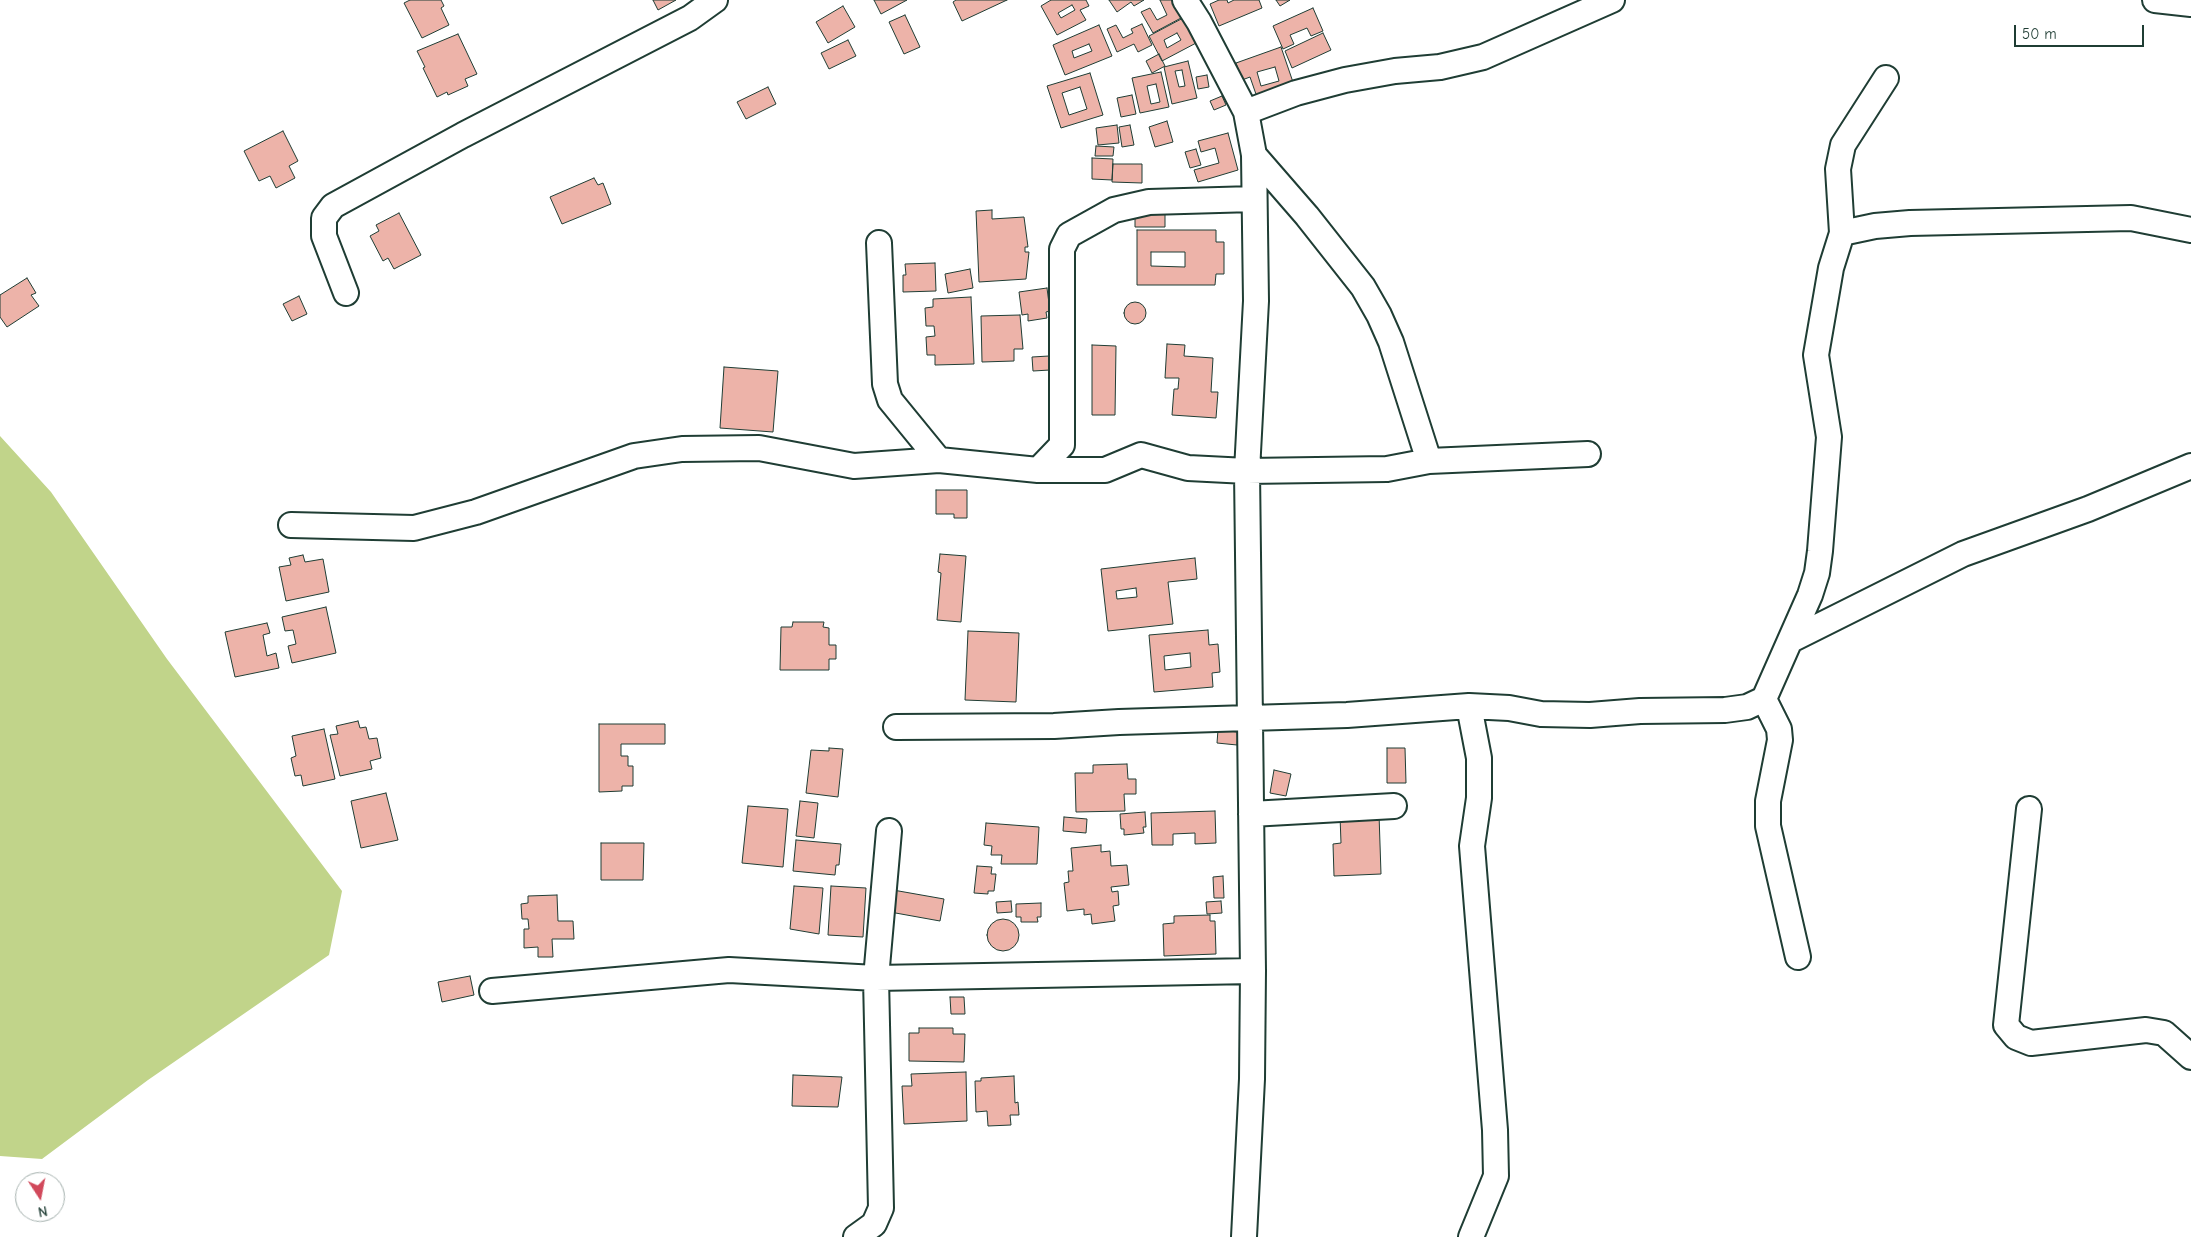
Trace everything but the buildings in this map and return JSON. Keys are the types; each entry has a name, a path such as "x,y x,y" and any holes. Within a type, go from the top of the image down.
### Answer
{"street":[{"path":"346,293 324,236 324,218 333,206 463,134 690,18 715,0"},
{"path":"1185,0 1199,22 1246,112 1254,155 1256,301 1247,471 1250,814 1254,971 1252,1079 1244,1237"},
{"path":"1246,112 1296,93 1345,80 1396,71 1440,67 1484,56 1612,0"},
{"path":"2155,0 2191,4"},
{"path":"896,727 1054,726 1119,722 1250,719 1347,715 1469,706 1509,708 1541,714 1590,715 1640,711 1725,710 1747,707 1764,699 1810,595 1817,573 1828,437 1816,355 1831,268 1842,233 1838,168 1843,145 1886,78"},
{"path":"1254,155 1307,216 1363,287 1391,342 1429,461"},
{"path":"1038,470 1062,445 1062,249 1069,236 1114,210 1150,202 1254,200"},
{"path":"1842,233 1875,226 1910,223 2131,218 2191,230"},
{"path":"879,243 885,384 890,400 939,460"},
{"path":"291,525 414,528 476,512 634,456 682,449 759,448 854,466 939,460 1038,470 1105,470 1141,455 1188,468 1247,471 1387,469 1429,461 1588,454"},
{"path":"1791,640 1963,554 2088,509 2191,466"},
{"path":"1764,699 1779,729 1780,740 1768,801 1768,826 1798,957"},
{"path":"1469,706 1479,758 1480,798 1472,846 1496,1176 1471,1237"},
{"path":"1250,814 1394,806"},
{"path":"2029,809 2006,1025 2016,1037 2031,1043 2146,1030 2164,1033 2191,1057"},
{"path":"856,1237 874,1224 881,1208 876,978 889,831"},
{"path":"492,991 730,970 876,978 1254,971"}],"green space":[{"path":"0,436 51,492 167,659 342,891 329,955 148,1080 42,1159 0,1156"}]}
